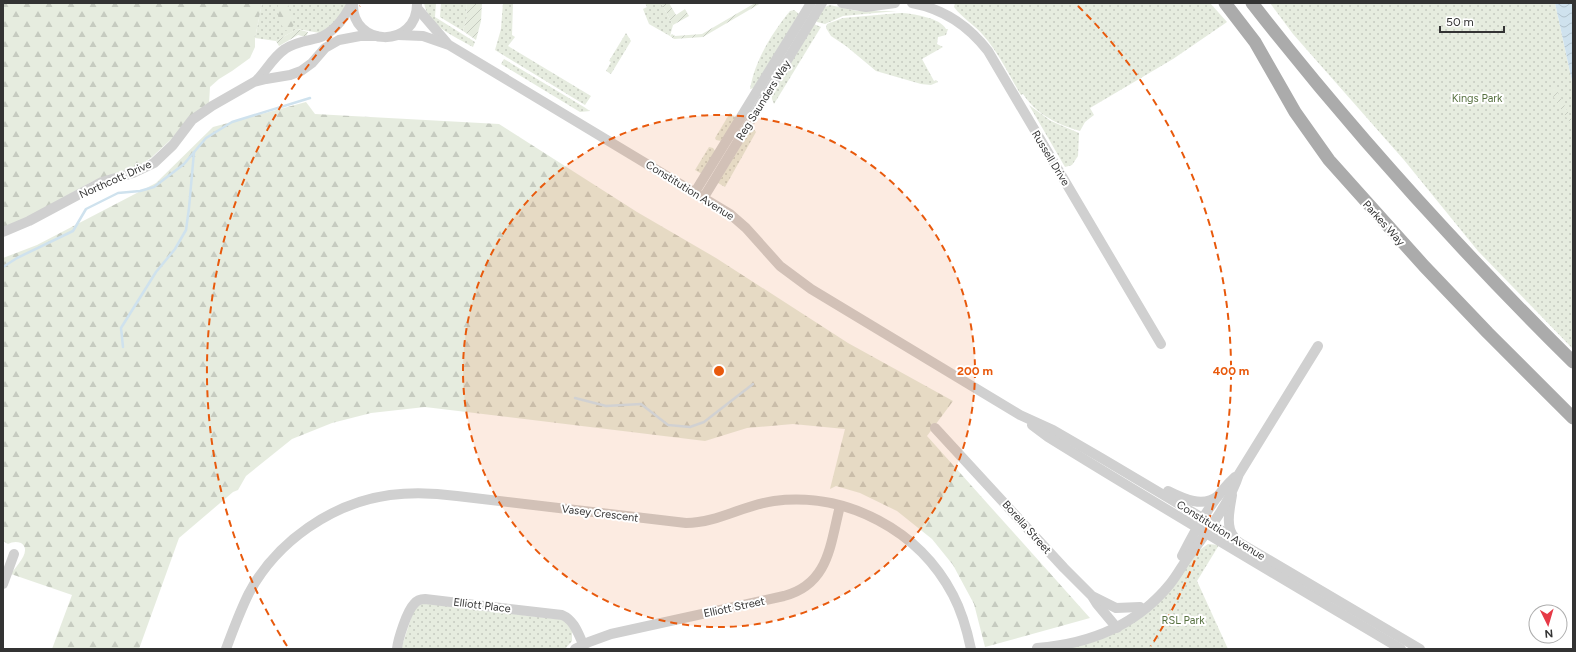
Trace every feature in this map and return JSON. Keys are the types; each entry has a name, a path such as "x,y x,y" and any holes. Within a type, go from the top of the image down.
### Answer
{"main road":[{"path":"1221,3 1238,21"},
{"name":"Parkes Way","path":"1226,3 1259,49 1299,118 1329,160 1424,266 1573,418"},
{"path":"1252,3 1388,167 1476,264 1573,362"}],"street":[{"path":"353,3 354,15 359,24 366,31 376,36"},
{"name":"Northcott Drive","path":"254,82 285,49 298,42 320,37 331,31 345,16 353,3"},
{"name":"Reg Saunders Way","path":"699,195 726,151 754,97 811,3"},
{"name":"Reg Saunders Way","path":"726,151 763,102 822,3"},
{"path":"842,3 866,7 877,4 895,3"},
{"name":"Russell Drive","path":"912,3 935,9 959,22 976,36 988,51 1161,344"},
{"path":"398,35 410,26 415,18 417,6"},
{"name":"Constitution Avenue","path":"417,6 449,45"},
{"name":"Northcott Drive","path":"3,232 29,221 102,182 133,174 154,162 173,145 192,120 212,106 254,82 290,75 301,71 312,63 325,48 339,40 363,35 389,37 398,35"},
{"name":"Constitution Avenue","path":"398,35 423,36 449,45 699,195 738,221 775,261 799,281 1020,415 1048,437 1202,531 1420,649"},
{"path":"754,97 763,102"},
{"path":"1140,481 1154,484 1187,499 1202,502 1213,500 1238,474 1318,346"},
{"name":"Constitution Avenue","path":"1020,415 1054,430 1208,521 1346,610 1401,649"},
{"name":"Borella Street","path":"935,428 1064,568 1092,596 1096,604 1115,626"},
{"path":"1238,474 1234,487 1229,528 1232,535 1240,543"},
{"path":"1208,521 1234,487"},
{"path":"1036,648 1056,641 1115,626 1141,612 1179,573 1208,521 1221,493"},
{"name":"Vasey Crescent","path":"226,649 249,593 265,569 278,554 298,536 325,517 346,507 370,499 402,494 436,494 670,522 690,523 706,521 749,506 780,500 812,500 840,506 860,512 880,521 908,540 925,556 940,574 954,596 962,616 971,649"},
{"name":"Elliott Street","path":"579,647 611,634 784,596 801,590 814,580 824,565 840,506"},
{"path":"1115,626 1140,607 1172,574 1202,531"},
{"path":"3,584 14,554"},
{"path":"1092,596 1116,608 1140,607"},
{"name":"Elliott Place","path":"397,649 398,642 411,607 418,600 425,598 564,615 573,623 579,647"}],"green space":[{"path":"3,3 262,3 255,38 255,47 250,58 210,87 209,104 151,158 135,167 93,181 3,230"},
{"path":"262,3 346,3 340,17 333,25 320,33 297,29 276,41 255,38"},
{"path":"278,3 288,3 294,25 289,31 285,30 279,21"},
{"path":"424,3 436,3 435,17 475,42 473,47 443,30 436,24 426,11"},
{"path":"441,3 466,3 467,17 463,31 440,17"},
{"path":"466,3 482,3 481,21 476,40 463,31 467,17"},
{"path":"503,3 513,3 512,35 515,37 508,46 591,96 585,105 495,50 501,29"},
{"path":"645,3 661,3 673,25 670,36 649,24 643,9 647,7"},
{"path":"661,3 669,3 676,15 685,9 689,16 673,25"},
{"path":"755,3 761,3 703,37 674,39 670,36 672,34 675,36 702,34"},
{"path":"955,3 1210,3 1227,22 1173,59 1090,108 1094,115 1085,122 1080,131 1064,126 1048,118 1034,107 1023,94 1021,95 1004,64 989,42 980,31 957,11 954,7"},
{"name":"Kings Park","path":"1270,3 1555,3 1573,86 1573,349 1478,251 1404,160 1293,34"},
{"path":"830,5 857,11 897,11 843,16 825,24 817,22 816,20 825,7"},
{"path":"794,10 799,14 754,88 750,89 752,78 765,47 783,19 790,11"},
{"path":"900,13 918,15 932,19 948,29 946,35 938,37 937,44 943,47 922,59 934,81 936,80 938,82 931,85 921,84 876,71 846,46 831,36 826,28 827,24 843,18"},
{"path":"814,24 821,27 774,104 772,94"},
{"path":"297,29 308,32 306,37 298,35 279,46 276,41"},
{"path":"626,33 631,41 611,74 606,71 611,62 609,61"},
{"path":"504,59 590,111 580,112 501,64"},
{"path":"1555,87 1573,122 1573,128 1550,91"},
{"path":"306,102 315,114 499,124 637,212 716,258 848,343 953,401 927,436 1090,618 985,647 974,604 953,565 932,539 897,511 860,493 836,486 830,489 845,429 793,424 747,428 705,441 425,407 371,413 332,423 292,439 246,476 238,490 233,492 179,538 139,649 52,649 72,595 11,574 22,559 25,550 24,546 19,542 8,544 3,541 3,258 37,245 156,183 213,127"},
{"path":"1029,105 1051,121 1079,133 1078,156 1072,165 1065,167"},
{"path":"730,113 736,118 721,141 716,140 715,138"},
{"path":"752,127 756,132 725,187 718,183"},
{"path":"709,147 713,148 715,151 702,174 695,170"},
{"name":"RSL Park","path":"1208,544 1219,545 1197,581 1228,649 1058,649 1117,631 1198,551"},
{"path":"423,603 565,620 572,631 572,641 565,649 401,649 414,609"}],"water":[{"path":"1555,3 1573,3 1573,86"}],"waterway":[{"path":"3,267 17,258 73,231 86,209 118,193 140,191 154,187 184,164 206,138 232,122 310,98"},
{"path":"123,347 121,328 156,272 175,249 186,230 194,152"},
{"path":"575,398 606,406 641,404 668,425 690,427 704,422 753,384"}]}
